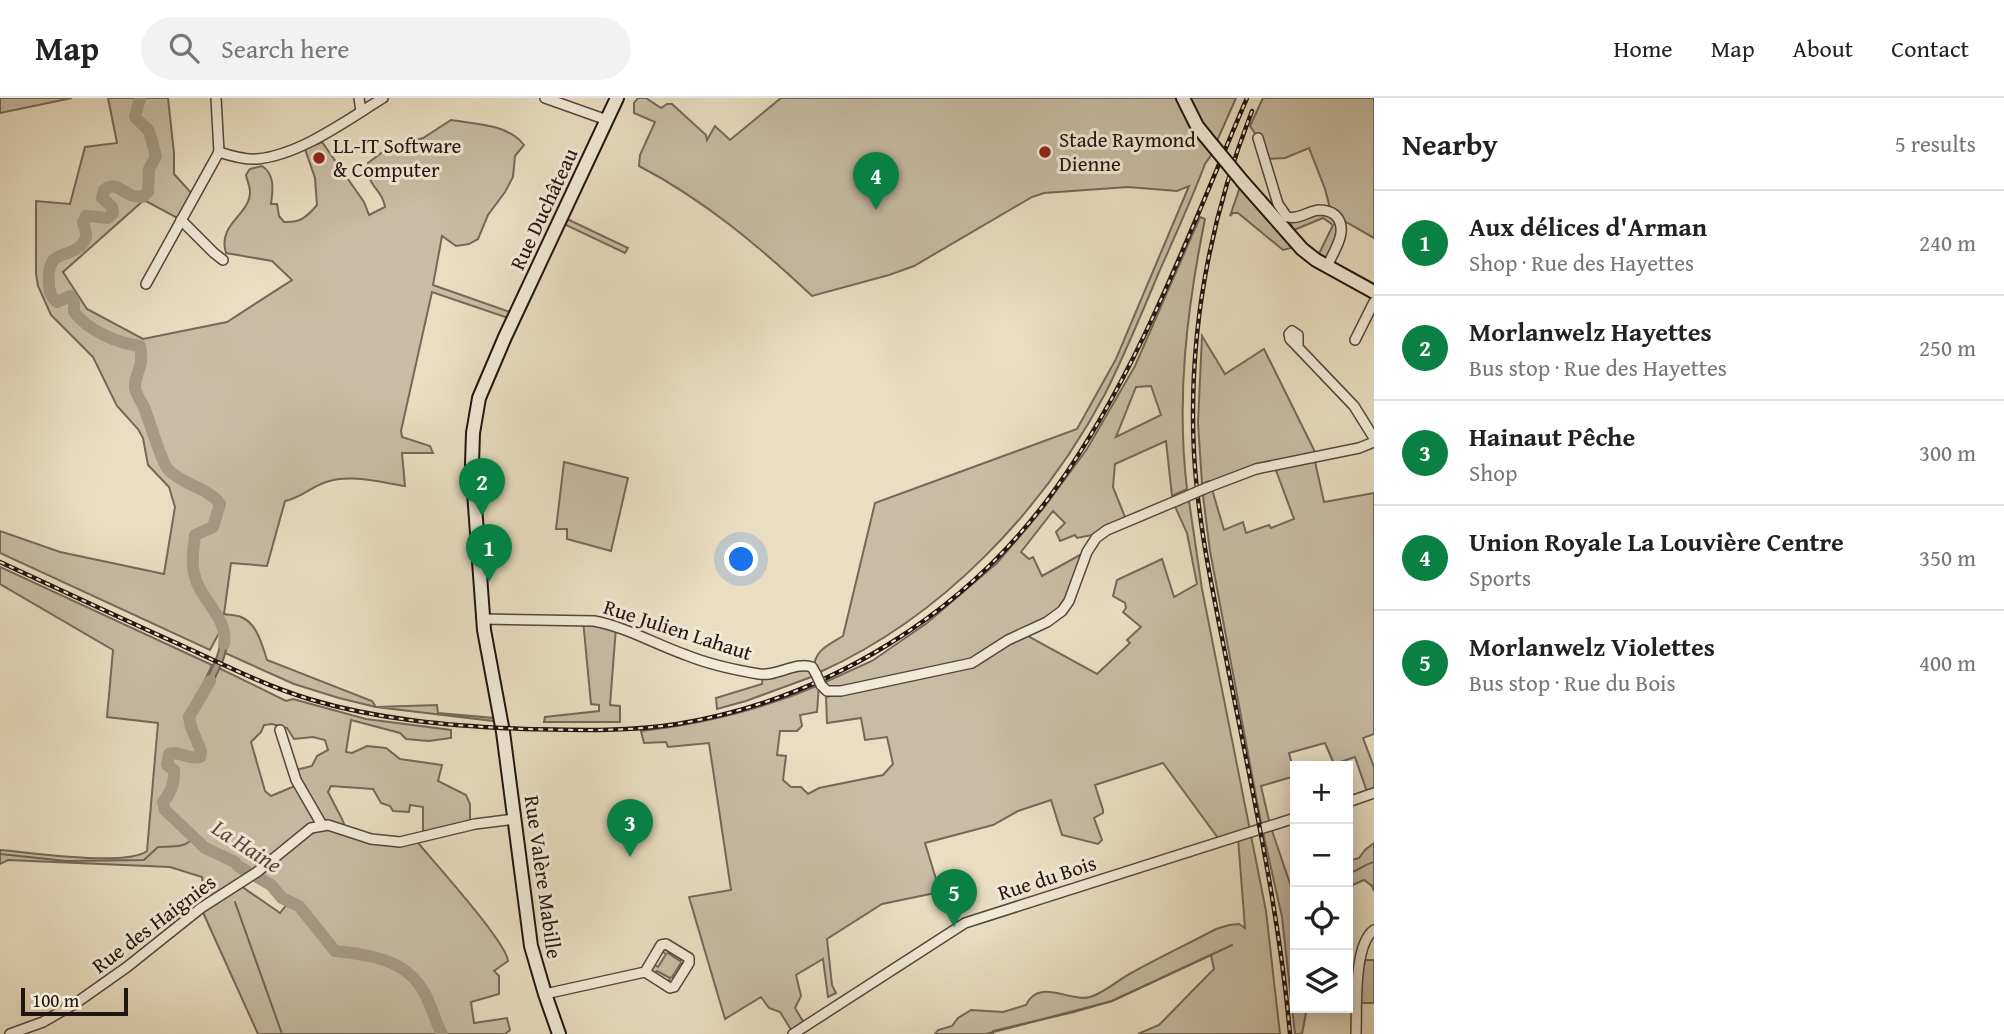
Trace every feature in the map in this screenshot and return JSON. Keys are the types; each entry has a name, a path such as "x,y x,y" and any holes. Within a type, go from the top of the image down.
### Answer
{"street":[{"path":"146,284 219,152 216,98"},
{"path":"359,98 361,111"},
{"path":"219,152 248,159 273,155 315,139 383,98"},
{"path":"545,98 607,120"},
{"name":"Rue Duchâteau","path":"483,619 472,464 473,433 480,398 505,337 617,98"},
{"path":"1183,98 1197,127 1299,246 1327,266 1374,292"},
{"path":"1258,138 1279,207 1287,217 1296,218 1322,210 1331,212 1340,222 1341,235 1327,266"},
{"path":"181,220 223,260"},
{"path":"1355,340 1374,302"},
{"path":"1298,346 1354,406 1374,440"},
{"name":"Rue Julien Lahaut","path":"483,619 594,621 612,625 694,658 757,674 771,674 806,665 811,667 827,691 841,691 976,661 1002,643 1047,622 1062,611 1069,601 1087,552 1096,538 1107,530 1247,472 1359,448 1374,440"},
{"name":"Rue Valère Mabille","path":"483,619 501,723 531,946 559,1034"},
{"path":"280,730 296,780 322,825 371,839 400,842 475,824 514,819"},
{"path":"1353,800 1374,793"},
{"name":"Rue du Bois","path":"793,1034 965,923 1290,820"},
{"name":"Rue des Haignies","path":"10,1034 49,1019 76,1003 127,967 201,908 253,875 304,831 322,825"},
{"path":"1356,1034 1360,954 1367,936 1374,930"},
{"path":"545,995 645,972 674,988 689,963 689,958 666,944 661,945 645,972"}],"shaded area":[{"path":"0,98 72,98 0,113"},
{"path":"108,98 168,98 174,174 195,197 181,220 144,200 63,272 87,309 143,339 227,322 292,280 272,261 226,253 226,234 249,200 250,190 246,175 250,169 262,166 266,169 272,183 271,204 277,204 279,216 284,222 290,222 303,218 317,205 315,178 305,149 322,142 364,202 369,215 385,207 381,195 372,184 368,163 388,148 423,138 451,120 500,129 524,145 515,156 513,177 488,215 478,239 456,246 442,236 433,285 510,312 508,318 432,292 401,431 402,437 430,446 433,453 402,453 405,486 365,479 336,480 285,501 267,566 231,563 224,614 241,617 251,624 267,660 372,701 376,707 294,684 225,653 228,637 226,629 220,631 210,650 0,553 0,531 60,552 164,574 175,507 169,487 148,465 143,438 117,406 93,357 51,315 38,286 36,274 36,201 70,204 85,147 117,143"},
{"path":"638,98 646,98 661,108 672,104 706,135 707,140 715,126 730,140 781,98 1178,98 1188,124 1212,154 1205,164 1105,394 1080,438 1051,479 985,557 947,591 907,622 865,649 820,672 814,670 819,653 843,636 875,503 1077,429 1116,359 1189,186 1177,191 1128,187 1044,193 1032,197 914,266 812,296 730,225 663,179 639,166 640,155 655,122 634,113 634,103"},
{"path":"1183,98 1236,98 1217,141"},
{"path":"1263,98 1374,98 1374,238 1346,222 1340,222 1327,266 1316,260 1333,225 1323,218 1294,230 1287,217 1331,212 1325,189 1309,148 1285,158 1265,159 1258,138 1250,126"},
{"path":"1240,187 1299,246 1283,250 1238,213 1230,216"},
{"path":"1200,217 1205,219 1185,353 1183,421 1187,489 1172,496 1166,441 1115,464 1113,487 1127,522 1096,538 1092,535 1077,538 1075,535 1060,541 1056,532 1065,523 1053,511 1021,552 1029,559 1033,557 1042,576 1080,555 1081,557 1069,601 1024,634 1097,674 1130,643 1127,640 1141,627 1123,612 1125,603 1113,596 1117,580 1162,559 1174,597 1197,584 1187,533 1173,502 1189,501 1202,589 1266,911 1280,1034 1138,1034 1159,1025 1214,969 1211,955 1112,1001 1074,1012 993,1031 993,1034 935,1034 938,1030 952,1026 958,1018 971,1010 1003,1012 1026,1005 1039,993 1090,997 1143,966 1216,929 1239,924 1245,928 1238,838 1218,838 1163,763 1095,785 1103,810 1103,813 1094,818 1102,840 1098,844 1062,835 1051,800 1018,811 993,825 925,843 940,892 882,904 827,939 832,985 836,993 828,997 823,959 796,975 801,996 795,1008 804,1023 792,1031 780,1012 769,1008 761,997 725,1019 689,897 731,890 709,743 668,747 666,742 644,743 641,731 732,715 819,685 817,712 800,715 802,726 797,731 780,731 777,755 786,756 783,780 791,787 801,787 808,794 819,788 883,775 893,764 887,737 865,740 861,718 827,723 826,697 835,695 823,683 872,661 927,623 997,563 1043,509 1087,449 1135,366","holes":["1151,386 1161,415 1116,437 1136,387"]},
{"path":"567,219 628,248 625,253 564,224"},
{"path":"1202,336 1225,374 1264,349 1317,456 1314,457 1324,502 1374,493 1374,734 1363,738 1374,767 1374,789 1367,792 1355,757 1333,761 1325,743 1289,753 1290,777 1261,786 1270,825 1290,883 1290,989 1282,917 1262,828 1210,551 1203,496 1211,486 1209,481 1202,484 1198,423","holes":["1274,465 1294,519 1271,528 1269,525 1246,533 1243,522 1224,530 1211,486"]},
{"path":"564,462 628,478 611,551 567,539 567,529 556,529"},
{"path":"0,567 212,665 200,691 207,695 219,668 286,701 293,699 366,719 451,730 451,738 429,741 406,739 400,733 351,720 346,752 352,753 367,746 386,748 400,759 442,765 438,781 466,795 470,804 470,822 423,834 423,807 410,805 409,812 393,811 390,806 381,803 373,789 331,786 328,792 344,824 341,828 324,823 162,936 194,902 202,886 202,877 170,867 8,860 0,864 0,850 99,858 136,856 147,851 158,723 107,717 113,650 0,584","holes":["264,725 287,728 294,739 313,737 325,740 328,750 317,756 312,766 296,770 302,783 271,796 265,791 251,742"]},
{"path":"583,620 616,627 610,705 620,706 620,722 544,722 545,717 599,711 599,705 591,704"},
{"path":"226,629 225,654 206,695 200,692 218,654 220,631"},
{"path":"808,669 814,676 717,709 716,698 762,684 763,675"},
{"path":"437,705 438,713 494,718 494,721 376,707"},
{"path":"318,825 357,835 419,841 484,921 508,961 494,971 499,976 499,994 471,1002 474,1023 507,1018 510,1030 505,1034 258,1034 201,908 238,884 280,913 291,899 257,875"},
{"path":"1374,843 1374,891 1364,880 1353,885 1353,860 1359,858"},
{"path":"664,947 680,961 683,957 687,959 686,965 681,963 672,977 676,980 673,985 668,983 670,978 657,971 654,974 650,972 653,964 658,967 666,954 661,951"},
{"path":"1363,960 1374,960 1374,1003 1358,1003"},
{"path":"1293,1013 1306,1013 1302,1034 1295,1034"}],"waterway":[{"name":"La Haine","path":"140,98 135,117 149,131 156,156 149,169 148,192 143,197 132,196 112,186 104,190 102,198 112,207 113,213 108,218 86,216 83,222 85,240 78,248 61,255 52,263 49,288 57,302 70,296 74,303 74,312 95,330 113,339 140,346 141,360 135,388 164,464 173,474 209,494 220,504 213,527 195,535 193,560 198,585 223,628 224,644"},
{"name":"La Haine","path":"210,681 189,717 201,751 200,757 169,754 167,765 174,770 174,779 163,802 165,810 205,848 235,862 271,885 282,898 299,906 335,951 374,957 408,973 425,994 442,1034"},
{"path":"0,854 66,861 144,860 158,847 181,845 193,838"},
{"path":"1353,872 1374,862"},
{"path":"235,902 282,1034"},
{"path":"986,1034 1112,1001 1232,945"}],"railway":[{"path":"0,562 277,688 335,706 389,717 442,724 524,729 639,728 677,724 733,712 787,694 840,671 890,644 937,611 980,574 1020,533 1056,488 1086,443 1138,348 1184,248 1247,98"},
{"path":"1252,111 1224,194 1205,279 1194,365 1194,453 1207,561 1272,896 1290,1034"}],"place":[{"name":"Stade Raymond Dienne","path":"1045,152"},
{"name":"LL-IT Software & Computer","path":"319,158"},
{"name":"Union Royale La Louvière Centre","path":"876,210"},
{"name":"Morlanwelz Hayettes","path":"482,516"},
{"name":"Aux délices d'Arman","path":"489,582"},
{"name":"Hainaut Pêche","path":"630,857"},
{"name":"Morlanwelz Violettes","path":"954,927"}]}
